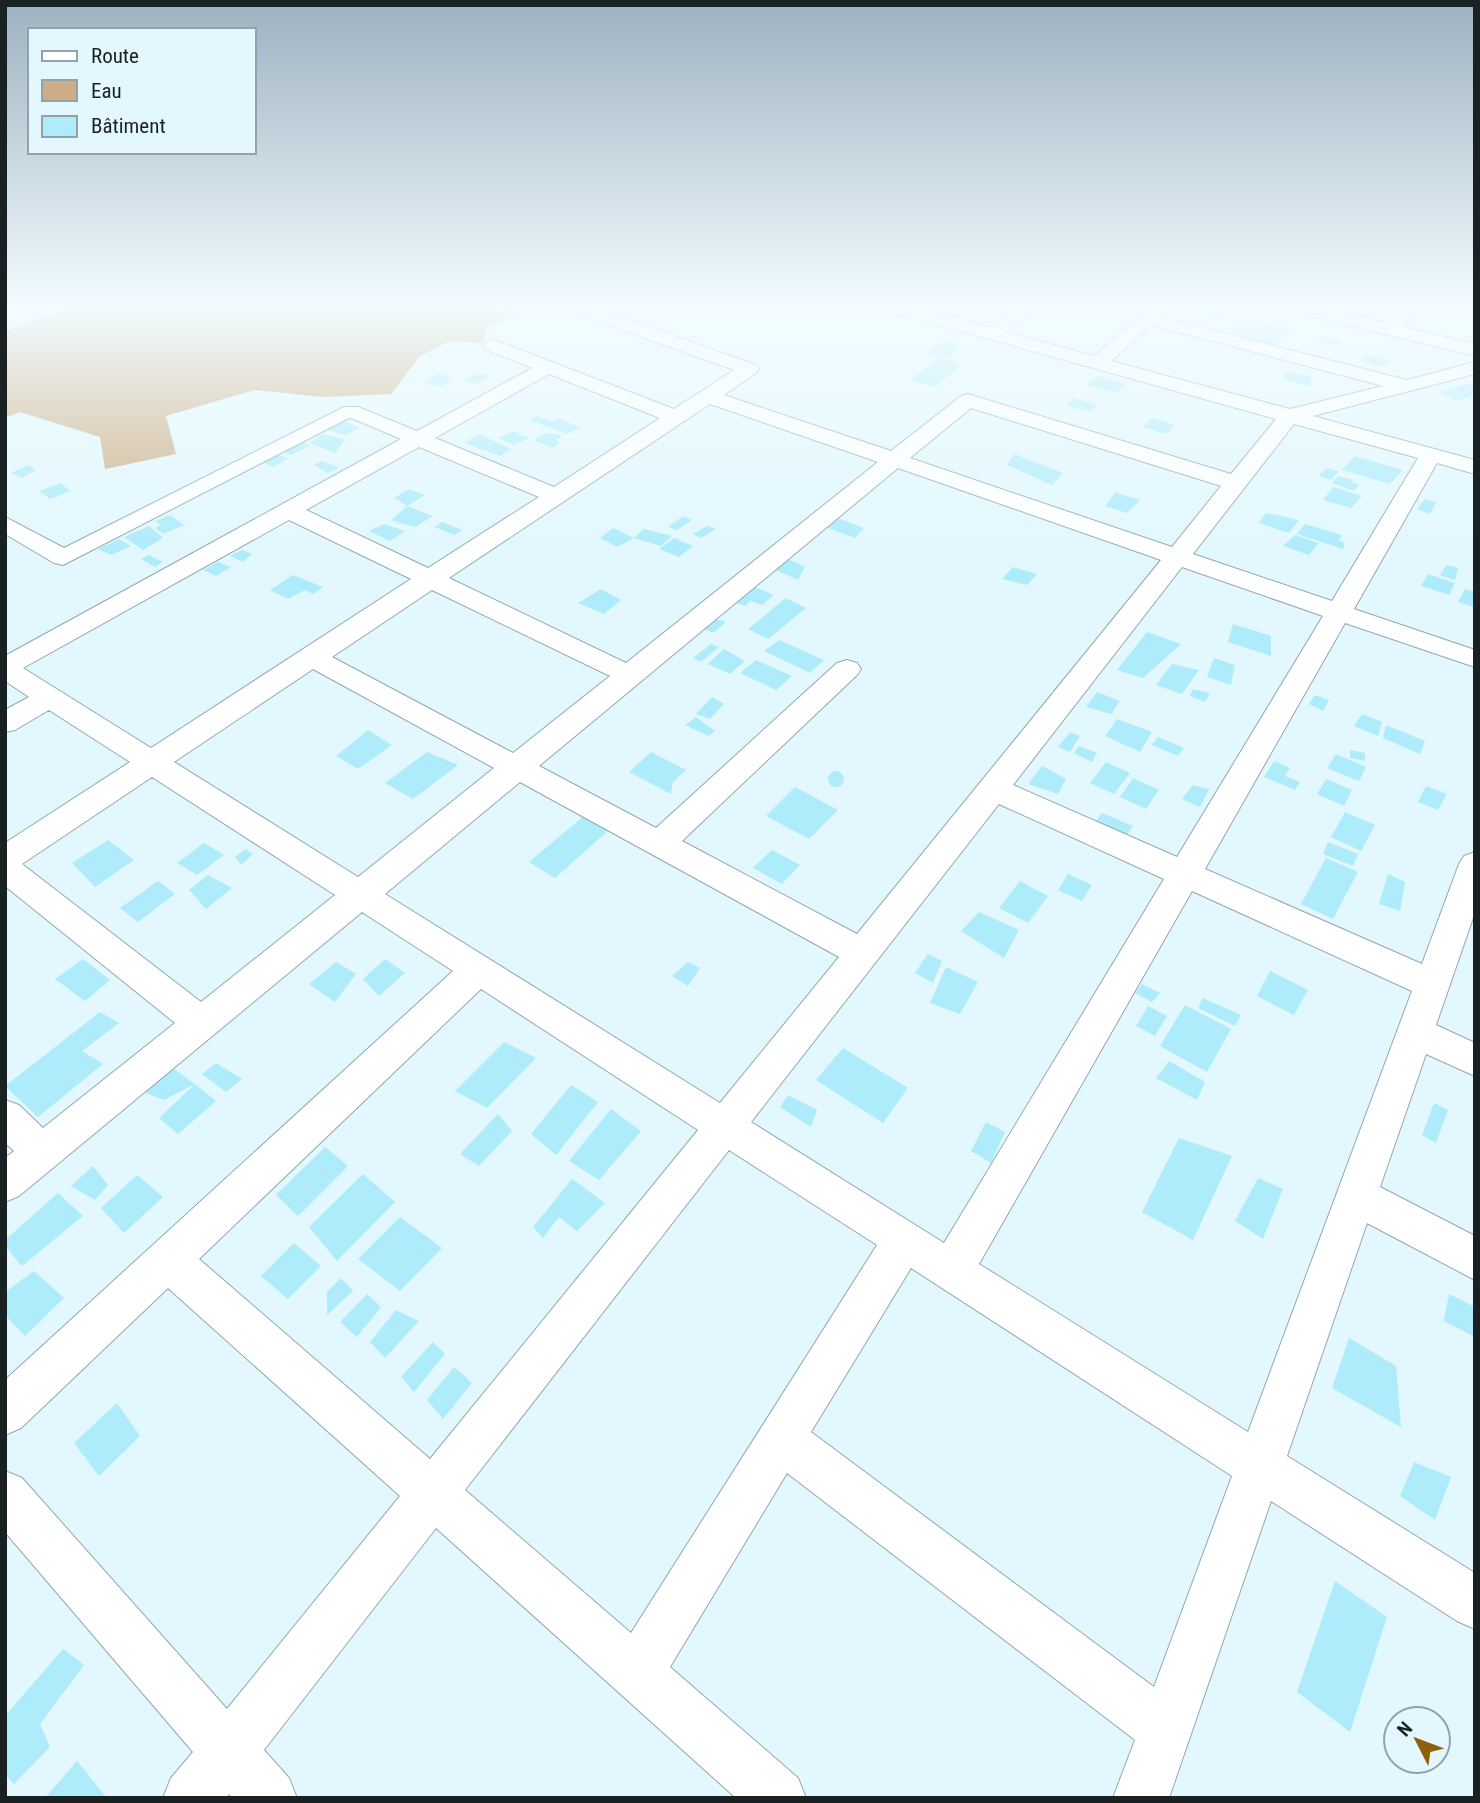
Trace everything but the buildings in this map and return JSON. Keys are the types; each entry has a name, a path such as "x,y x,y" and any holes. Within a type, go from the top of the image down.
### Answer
{"street":[{"path":"511,387 5,668 1475,1603"},
{"path":"600,387 676,417"},
{"path":"5,859 721,387"},
{"path":"1184,387 1475,467"},
{"path":"191,1798 1289,416 1402,387"},
{"path":"708,396 1475,659"},
{"path":"5,1183 968,400 1236,484"},
{"path":"5,524 63,558 346,412 357,413 557,496"},
{"path":"951,1271 1431,455"},
{"path":"287,510 630,675"},
{"path":"312,657 862,953"},
{"path":"659,844 847,669"},
{"path":"5,723 50,697"},
{"path":"993,789 1432,984"},
{"path":"1141,1798 1475,864"},
{"path":"5,868 202,1023"},
{"path":"5,1412 478,970"},
{"path":"1415,1032 1475,1060"},
{"path":"5,1117 42,1153"},
{"path":"1356,1196 1475,1259"},
{"path":"636,1673 904,1240"},
{"path":"168,1260 778,1798"},
{"path":"780,1438 1165,1729"},
{"path":"5,1495 269,1798"}],"water":[{"path":"5,387 396,387 391,394 323,397 254,390 166,416 176,454 105,469 100,437 20,412 5,418"}]}
